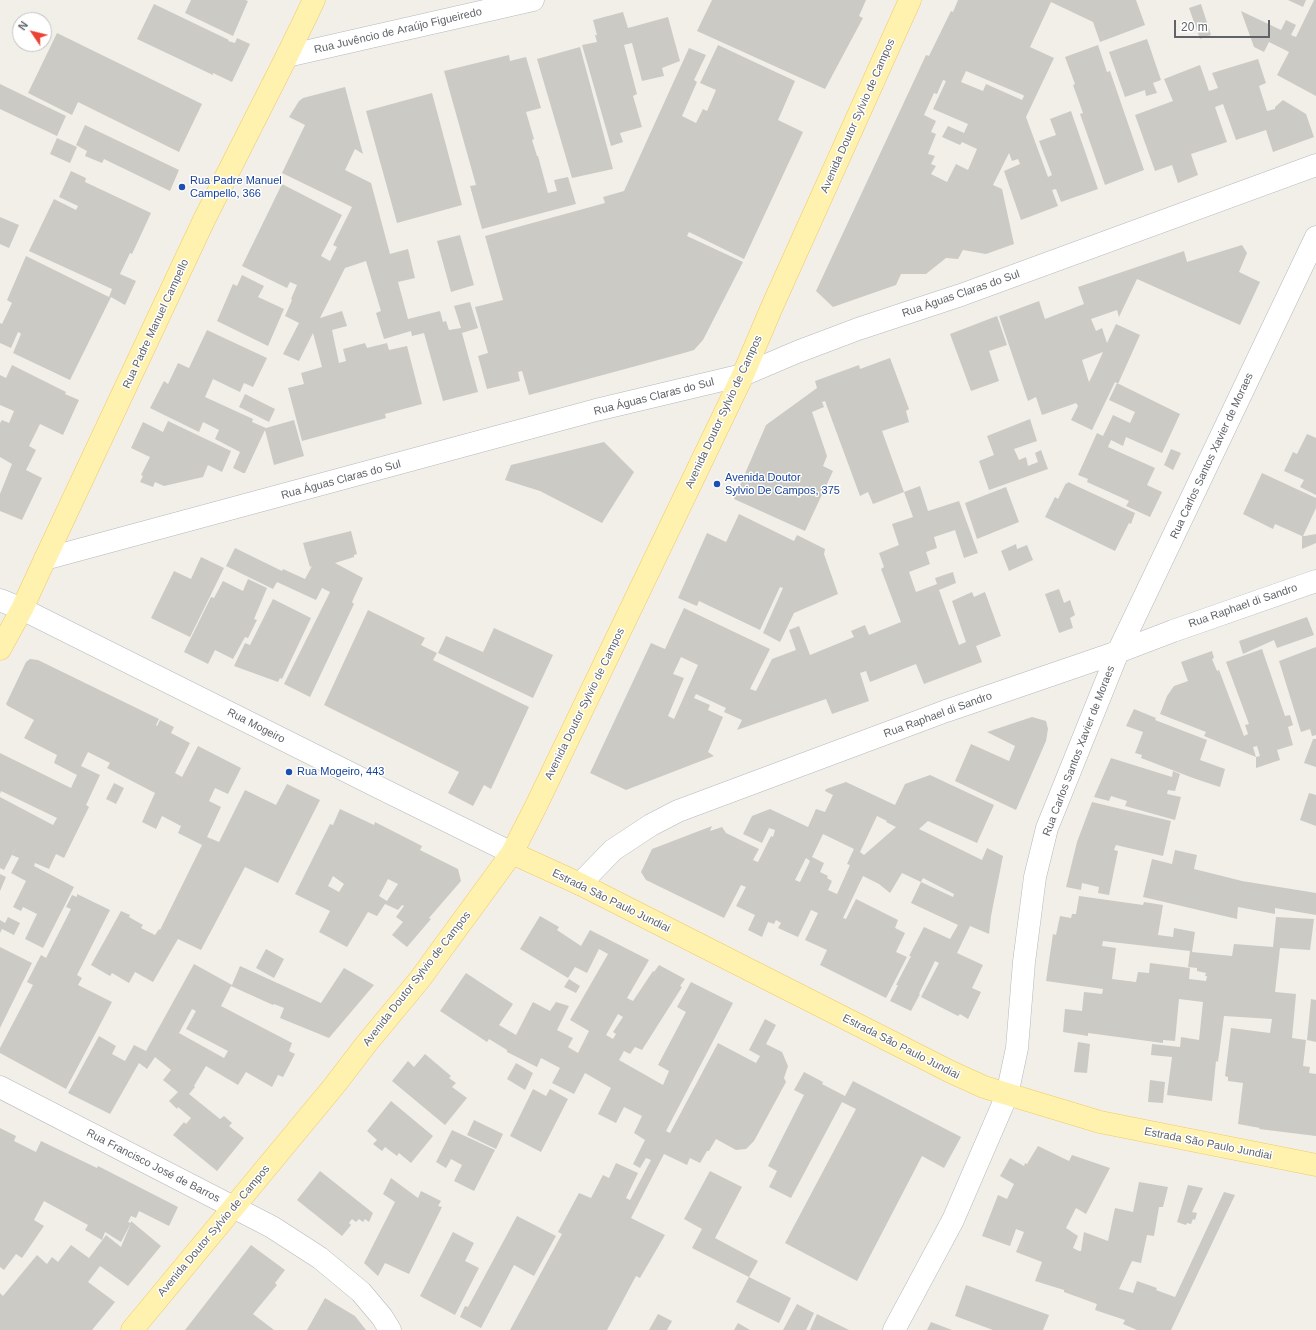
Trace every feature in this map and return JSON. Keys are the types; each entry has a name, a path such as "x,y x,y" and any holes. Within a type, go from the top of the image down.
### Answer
{"main road":[{"name":"Rua Padre Manuel Campello","path":"0,649 22,608 204,220 314,0"},
{"name":"Avenida Doutor Sylvio de Campos","path":"132,1330 334,1086 367,1043 420,979 512,853 543,792 743,375 771,309 910,0"},
{"name":"Estrada São Paulo Jundiai","path":"512,853 580,884 951,1072 984,1087 1100,1122 1316,1165"}],"street":[{"name":"Rua Juvêncio de Araújo Figueiredo","path":"287,56 533,0"},
{"name":"Rua Águas Claras do Sul","path":"45,559 596,410 743,375 797,352 858,329 961,295 1316,165"},
{"name":"Rua Carlos Santos Xavier de Moraes","path":"894,1330 952,1220 1007,1095 1017,1048 1024,962 1035,877 1047,828 1118,652 1316,237"},
{"name":"Rua Raphael di Sandro","path":"580,884 613,850 651,825 678,811 946,711 1118,652 1316,580"},
{"name":"Rua Mogeiro","path":"0,600 22,608 512,853"},
{"name":"Rua Francisco José de Barros","path":"0,1087 272,1226 320,1258 361,1292 382,1317 390,1330"}],"building":[{"path":"191,0 248,1 233,36 185,13"},
{"path":"712,0 866,0 859,16 863,18 825,89 697,31"},
{"path":"958,0 1136,0 1145,25 1100,42 1093,22 1051,2 1030,47 1054,58 1026,117 1048,177 1052,175 1039,141 1056,135 1050,119 1071,111 1098,189 1061,202 1056,189 1052,190 1058,206 1021,220 1004,171 1020,164 1018,159 1012,161 1009,153 993,185 1002,189 1014,244 986,254 963,250 958,259 946,258 926,274 901,274 896,285 833,307 816,291 926,55 929,56 951,11 953,12","holes":["966,71 1023,95 1024,96 1022,100 986,84 983,91 961,82","943,80 946,81 933,109 968,124 964,133 948,126 942,137 960,145 962,142 977,149 968,170 956,164 947,182 931,174 936,166 931,164 935,156 928,154 936,134 931,132 936,121 924,115 934,93 937,94"]},
{"path":"1288,0 1306,0 1303,7"},
{"path":"1314,0 1316,0 1316,96 1277,75 1289,52 1269,42 1264,52 1254,47 1241,11 1281,30 1286,20 1296,25 1291,35 1296,37"},
{"path":"154,4 229,40 228,41 235,43 237,38 250,44 232,82 213,73 213,75 137,39"},
{"path":"1201,4 1211,35 1200,39 1189,8"},
{"path":"623,12 628,28 668,17 680,61 662,68 664,76 642,81 632,43 624,45 637,94 633,96 642,127 620,133 623,142 611,146 582,45 597,42 595,35 597,35 593,20"},
{"path":"57,33 202,104 179,152 78,102 72,115 28,93 48,52 52,52 52,43"},
{"path":"1147,39 1161,80 1153,83 1157,93 1146,96 1145,90 1125,97 1109,52"},
{"path":"718,45 795,81 778,120 803,132 744,259 689,232 687,236 743,262 703,340 694,350 529,395 522,371 518,372 520,381 487,389 478,356 488,353 475,307 503,300 485,236 605,203 603,197 624,191 689,48 706,55 694,80 697,82 682,116 696,123 703,109 707,111 716,90 700,83"},
{"path":"1098,45 1107,72 1110,71 1144,170 1105,185 1080,114 1083,113 1073,85 1075,84 1065,57"},
{"path":"580,47 613,169 572,178 537,59"},
{"path":"509,55 510,61 526,57 541,108 526,112 534,139 532,140 548,193 557,191 554,180 568,177 576,204 482,229 470,186 476,185 444,71"},
{"path":"1258,59 1266,83 1259,86 1267,111 1275,109 1275,107 1283,100 1306,114 1314,137 1273,152 1266,130 1236,140 1223,104 1215,107 1227,142 1191,154 1198,175 1178,183 1172,165 1155,171 1135,115 1173,101 1164,79 1200,65 1209,91 1218,88 1212,73"},
{"path":"0,84 66,116 57,136 0,109"},
{"path":"345,87 363,154 355,149 345,170 371,183 390,254 408,249 415,278 398,282 408,319 440,311 443,322 446,321 449,330 461,328 454,306 470,302 478,328 462,333 478,392 443,401 424,333 412,336 411,331 384,339 376,313 381,311 366,261 345,268 320,318 342,311 347,326 332,330 339,363 346,361 343,349 365,343 367,348 387,343 389,350 407,346 422,404 385,414 386,418 302,441 288,388 304,384 301,373 322,367 313,333 299,361 283,354 299,323 285,316 297,285 290,282 287,288 242,266 282,184 342,215 321,256 330,261 337,247 333,245 352,207 282,173 305,125 289,117 299,101 303,98"},
{"path":"432,93 462,205 397,223 366,111"},
{"path":"85,125 179,170 170,191 104,159 102,163 85,156 87,151 76,145"},
{"path":"57,138 77,147 70,163 50,154"},
{"path":"71,171 86,178 85,182 151,213 132,254 130,253 120,274 136,281 125,305 111,297 70,380 13,353 21,334 20,333 18,332 11,348 0,343 0,323 2,324 12,303 7,300 26,256 109,297 112,289 29,251 54,199 76,210 78,206 59,197"},
{"path":"0,217 19,225 9,248 0,244"},
{"path":"460,235 474,285 451,292 437,241"},
{"path":"1242,245 1247,253 1239,272 1260,282 1240,325 1137,279 1119,317 1117,310 1091,319 1096,331 1102,328 1107,343 1116,324 1140,335 1118,384 1115,382 1092,430 1071,420 1078,406 1076,403 1042,415 1036,397 1028,401 999,316 1039,301 1045,319 1084,304 1078,287 1184,251 1187,262","holes":["1103,352 1089,382 1082,360"]},
{"path":"242,275 264,286 258,297 284,309 268,346 217,321 233,284 237,286"},
{"path":"997,316 1007,345 989,351 999,381 971,391 950,334"},
{"path":"207,330 267,358 253,387 244,383 240,392 213,379 205,397 253,419 252,422 266,428 294,420 304,456 274,465 265,430 245,473 243,473 233,468 240,452 215,439 219,430 203,422 199,432 150,408 164,381 168,384 178,363 189,368"},
{"path":"890,358 909,409 906,411 909,422 882,431 904,492 873,504 868,492 860,496 825,401 822,402 824,407 812,412 827,456 823,466 833,471 805,531 734,499 766,425 817,388 815,381 859,365 860,369"},
{"path":"12,365 79,400 63,435 40,424 29,446 36,450 26,470 42,478 22,520 0,511 0,494 12,464 0,457 0,423 2,420 9,423 14,411 0,405 0,375 6,378"},
{"path":"1117,383 1180,414 1162,453 1126,437 1123,446 1111,440 1108,447 1155,468 1147,485 1162,492 1150,517 1126,506 1129,501 1087,482 1088,479 1078,475 1097,433 1103,436 1113,415 1130,423 1135,412 1109,400"},
{"path":"245,394 275,409 269,422 239,407"},
{"path":"1030,419 1037,441 1014,449 1019,460 1026,457 1028,466 1038,462 1035,453 1041,450 1048,469 989,490 979,461 994,455 987,436"},
{"path":"168,421 231,451 222,472 208,465 203,477 164,486 155,482 153,487 140,482 143,476 141,475 150,457 131,448 143,422 163,432"},
{"path":"1307,434 1316,438 1316,495 1300,487 1304,480 1284,471 1293,452 1297,454"},
{"path":"604,442 634,472 602,523 540,491 505,480 511,465"},
{"path":"1171,449 1181,453 1173,470 1164,465"},
{"path":"1262,473 1316,498 1316,508 1303,536 1316,534 1316,543 1302,549 1302,536 1275,524 1273,529 1243,514"},
{"path":"1068,482 1135,513 1131,524 1129,523 1115,551 1045,517 1055,497 1058,499 1066,483 1067,484"},
{"path":"920,486 928,511 959,501 978,553 964,558 955,530 934,537 937,548 926,552 930,564 909,572 916,592 937,584 935,578 953,572 956,583 939,590 959,645 966,642 952,601 972,592 974,597 985,592 1001,636 976,646 982,662 924,684 916,664 870,682 866,671 860,673 869,701 832,714 826,699 737,730 742,720 724,712 726,708 696,694 694,698 710,705 708,710 723,717 708,752 714,756 626,790 590,773 651,643 665,649 684,608 770,649 750,689 756,691 772,659 796,650 789,630 799,626 810,655 854,637 851,631 865,625 869,635 901,622 881,569 884,567 879,553 899,545 892,524 913,517 904,492","holes":["681,657 698,665 674,719 668,716 684,678 673,674"]},
{"path":"1006,487 1019,522 977,539 965,503"},
{"path":"739,514 794,541 797,535 825,549 824,554 838,594 794,613 780,642 763,633 783,588 780,587 760,630 699,601 697,606 678,598 707,533 726,542"},
{"path":"351,531 357,554 354,555 354,557 335,563 363,578 352,602 354,604 310,697 284,684 330,592 322,588 316,600 277,582 273,589 226,566 235,548 282,571 283,569 305,579 312,566 310,567 303,543"},
{"path":"1016,544 1017,549 1027,545 1033,560 1009,571 1001,551"},
{"path":"201,557 224,568 190,637 151,618 174,571 191,579"},
{"path":"248,579 267,588 254,619 257,620 248,638 245,637 233,659 215,650 208,664 184,652 211,597 214,598 223,581 243,591"},
{"path":"1059,589 1064,603 1070,600 1075,615 1070,618 1073,628 1059,633 1045,594"},
{"path":"273,599 311,618 282,679 280,678 278,682 234,666 245,643 250,645"},
{"path":"368,610 425,638 421,645 437,653 433,660 529,707 491,789 484,785 473,806 448,793 459,772 324,705"},
{"path":"1307,617 1314,635 1277,648 1274,640 1243,654 1239,641"},
{"path":"494,628 553,655 533,698 438,653 446,636 483,652"},
{"path":"1316,647 1316,735 1312,736 1310,729 1301,732 1279,661"},
{"path":"1262,649 1285,716 1290,715 1293,725 1288,727 1293,745 1277,750 1280,760 1256,768 1256,757 1204,736 1206,732 1160,714 1167,696 1174,686 1188,681 1181,662 1212,651 1214,658 1212,659 1217,671 1219,670 1244,736 1248,734 1245,725 1249,724 1226,662","holes":["1257,746 1260,756 1256,757 1253,747"]},
{"path":"30,659 38,660 159,719 156,725 157,726 160,720 174,727 171,733 190,743 175,773 182,777 198,746 241,768 228,794 215,788 209,801 221,807 207,837 219,842 245,790 276,805 287,784 320,800 278,883 245,867 201,950 178,939 153,982 135,972 129,983 112,973 110,976 91,965 121,911 130,915 129,917 143,925 141,928 155,935 159,929 160,930 202,845 178,833 181,826 162,816 156,829 142,822 155,793 107,768 110,763 88,752 81,766 100,775 86,805 89,807 64,858 56,854 49,869 35,863 34,866 74,887 43,948 25,939 37,914 23,907 21,911 13,907 26,881 11,873 19,858 12,855 17,845 4,870 0,868 0,797 53,825 57,818 1,791 0,794 0,753 71,788 77,775 54,763 57,755 24,738 34,720 6,704 26,662"},
{"path":"1134,709 1156,718 1155,720 1207,740 1200,760 1225,769 1220,787 1141,758 1142,755 1135,753 1143,732 1126,726"},
{"path":"1032,717 1046,721 1048,729 1046,741 1016,810 955,781 971,744 1009,761 1015,746 987,732"},
{"path":"1313,739 1316,739 1316,767 1304,763"},
{"path":"1111,758 1172,777 1173,771 1180,774 1175,791 1168,790 1167,794 1181,797 1175,820 1125,806 1127,801 1111,796 1109,801 1094,797"},
{"path":"930,775 994,805 977,843 928,821 919,829 982,860 987,848 1003,856 991,916 989,934 970,926 957,953 983,965 972,988 981,992 968,1019 960,1014 958,1016 921,997 939,963 935,961 911,1011 890,1001 898,985 896,985 911,956 909,956 924,927 950,939 958,925 911,903 921,882 902,873 890,893 879,884 863,876 843,918 846,919 856,899 898,920 895,928 905,933 896,952 907,957 886,998 820,965 827,950 805,940 818,913 811,910 798,937 778,928 781,923 776,920 774,924 768,922 762,937 748,930 755,915 736,906 746,887 741,885 724,918 646,880 641,872 652,849 712,826 710,831 722,827 726,833 759,849 753,860 758,862 771,836 773,837 775,830 769,828 762,843 743,834 752,816 770,809 808,827 816,809 825,812 833,795 825,791 826,789 846,782 895,805 905,784","holes":["877,816 896,827 864,855 860,852","823,834 854,849 847,864 850,865 837,894 828,890 832,881 827,878 828,876 820,872 824,863 812,857","806,858 810,861 800,882 795,880","923,878 954,894 953,897 921,882"]},
{"path":"114,783 124,788 116,804 106,799"},
{"path":"1309,793 1316,795 1316,826 1300,820"},
{"path":"1092,802 1171,821 1163,856 1116,845 1114,850 1118,851 1109,895 1098,893 1099,887 1082,883 1081,890 1066,887 1077,842"},
{"path":"340,809 374,825 375,822 422,846 420,850 458,869 461,881 429,918 431,919 407,947 392,935 403,922 396,917 404,906 402,905 398,910 385,904 377,916 368,912 347,947 319,932 330,911 295,894 330,824 333,825","holes":["333,876 344,884 339,892 328,886","388,879 398,884 387,901 379,896"]},
{"path":"1175,850 1197,855 1194,869 1242,881 1316,893 1316,915 1275,908 1275,914 1238,907 1237,919 1143,897 1152,859 1172,864"},
{"path":"0,874 6,877 0,891"},
{"path":"77,894 110,910 77,975 82,978 78,985 112,1002 66,1089 0,1053 0,1048 33,985 27,982 41,955 46,958 71,909 66,907 72,895 77,897"},
{"path":"1079,896 1143,905 1144,902 1163,905 1158,935 1173,937 1174,928 1195,932 1192,952 1232,956 1234,944 1273,947 1276,917 1314,919 1310,950 1280,948 1275,992 1296,994 1292,1038 1306,1040 1303,1066 1310,1067 1309,1073 1316,1074 1316,1136 1259,1129 1260,1128 1238,1124 1243,1083 1228,1081 1228,1077 1225,1076 1231,1028 1270,1033 1272,1019 1224,1016 1218,1062 1216,1061 1212,1101 1167,1095 1172,1057 1151,1055 1152,1044 1180,1047 1181,1037 1199,1040 1203,1002 1179,999 1175,1041 1163,1040 1163,1043 1088,1033 1088,1036 1063,1032 1065,1009 1082,1011 1084,992 1102,994 1103,989 1046,981 1053,934 1056,935 1060,916 1071,918 1072,914 1076,914","holes":["1103,941 1190,951 1188,967 1197,968 1197,971 1206,973 1206,981 1189,979 1190,968 1150,963 1149,973 1138,972 1136,982 1112,979 1116,948 1102,946"]},
{"path":"540,916 559,927 557,930 581,946 590,930 649,960 627,998 633,1001 653,971 654,972 659,965 685,979 680,986 682,987 642,1050 635,1047 630,1054 624,1051 619,1060 663,1085 669,1071 658,1065 686,1012 677,1007 691,982 733,1003 666,1131 670,1133 718,1043 756,1063 760,1056 749,1050 765,1019 776,1025 766,1044 782,1052 788,1066 784,1078 786,1082 754,1141 746,1149 736,1150 716,1139 700,1163 690,1158 687,1165 664,1154 631,1218 665,1235 640,1278 636,1276 607,1330 510,1330 562,1234 558,1232 579,1193 591,1198 603,1175 609,1178 616,1163 638,1173 626,1198 630,1200 651,1160 646,1158 640,1168 633,1164 645,1140 634,1133 642,1116 624,1107 616,1123 598,1114 611,1088 585,1073 574,1094 552,1083 560,1068 541,1058 537,1067 507,1052 507,1050 489,1039 487,1042 440,1011 466,973 513,1004 499,1025 516,1035 533,1002 550,1011 556,1002 569,1006 557,1030 573,1038 568,1047 578,1053 589,1031 570,1020 608,954 599,949 587,973 575,967 568,978 520,949","holes":["618,1014 623,1017 613,1032 616,1034 613,1039 606,1035"]},
{"path":"8,917 20,923 14,935 2,929 0,933 0,920 5,923"},
{"path":"0,947 32,963 0,1028"},
{"path":"266,949 284,959 274,978 256,968"},
{"path":"194,964 232,985 240,966 321,1003 344,968 374,985 329,1038 280,1018 284,1008 274,1004 273,1005 231,986 221,1006 292,1043 289,1051 295,1054 283,1077 278,1075 272,1087 246,1072 238,1085 206,1066 194,1086 195,1087 189,1094 220,1119 224,1116 232,1123 229,1126 244,1138 217,1171 173,1135 184,1122 186,1124 191,1118 178,1107 177,1109 169,1101 178,1092 163,1080 171,1070 155,1057 147,1069 139,1063 110,1114 68,1093 99,1036 116,1046 112,1054 125,1061 134,1045 146,1051","holes":["192,1009 196,1011 186,1029 228,1051 224,1058 179,1033"]},
{"path":"569,979 580,986 576,993 564,987"},
{"path":"1311,999 1316,1000 1316,1042 1307,1040"},
{"path":"1078,1042 1090,1044 1087,1073 1074,1072"},
{"path":"425,1054 451,1076 449,1078 456,1083 452,1087 467,1098 445,1125 392,1081 408,1061 414,1067"},
{"path":"516,1063 533,1073 525,1090 507,1079"},
{"path":"804,1072 823,1082 822,1084 845,1096 853,1081 961,1137 944,1168 922,1156 857,1281 785,1243 856,1109 842,1102 791,1198 769,1187 777,1171 768,1166 804,1095 794,1090"},
{"path":"1150,1080 1165,1082 1163,1103 1148,1102"},
{"path":"533,1089 546,1096 550,1089 568,1099 541,1152 510,1136"},
{"path":"391,1101 433,1136 411,1163 399,1153 397,1156 385,1147 382,1151 373,1144 377,1140 367,1131"},
{"path":"474,1120 503,1134 496,1149 467,1135"},
{"path":"0,1128 16,1136 14,1141 36,1152 41,1141 97,1168 98,1166 178,1207 169,1226 139,1211 136,1218 131,1216 128,1222 131,1223 121,1242 105,1232 102,1240 85,1230 88,1225 44,1201 34,1220 44,1226 22,1258 16,1254 4,1270 0,1267"},
{"path":"452,1130 495,1150 474,1191 454,1181 462,1165 451,1159 446,1168 436,1162"},
{"path":"1038,1146 1069,1161 1072,1155 1110,1168 1086,1214 1076,1208 1066,1228 1078,1236 1073,1248 1079,1251 1081,1251 1084,1232 1108,1241 1115,1208 1133,1212 1139,1182 1168,1187 1163,1207 1159,1207 1154,1236 1147,1235 1141,1263 1132,1261 1119,1289 1133,1293 1137,1281 1157,1288 1156,1290 1175,1297 1224,1192 1235,1195 1171,1330 1137,1330 1123,1324 1125,1320 1095,1310 1097,1304 1064,1292 1064,1290 1035,1281 1042,1262 1016,1252 1024,1232 1016,1229 1010,1246 982,1236 998,1195 1007,1199 1014,1184 1000,1176 1010,1158 1024,1166 1025,1163 1027,1164"},
{"path":"320,1171 373,1213 369,1222 365,1219 363,1222 359,1219 356,1222 352,1219 349,1223 351,1225 342,1236 297,1200"},
{"path":"710,1171 742,1187 715,1238 758,1261 749,1277 692,1248 702,1229 684,1219"},
{"path":"391,1178 418,1198 421,1191 441,1201 438,1206 442,1207 409,1274 385,1263 378,1276 364,1263 395,1202 383,1194"},
{"path":"1188,1185 1203,1188 1192,1212 1197,1213 1195,1220 1193,1219 1191,1224 1187,1223 1186,1225 1177,1222"},
{"path":"517,1216 556,1236 534,1276 514,1265 481,1328 460,1317 465,1306 468,1307"},
{"path":"131,1221 161,1246 128,1286 100,1266 88,1282 115,1302 92,1330 0,1330 0,1293 3,1296 37,1255 47,1264 52,1257 58,1262 71,1245 89,1258 106,1235 121,1247"},
{"path":"453,1232 474,1243 465,1261 479,1268 455,1315 420,1296"},
{"path":"251,1245 285,1270 275,1283 277,1285 253,1314 274,1330 185,1330"},
{"path":"749,1277 791,1298 779,1323 736,1302"},
{"path":"966,1285 1049,1315 1043,1330 993,1330 955,1316"},
{"path":"325,1298 355,1316 366,1330 307,1330"},
{"path":"797,1304 814,1313 806,1330 783,1330"},
{"path":"658,1314 672,1321 667,1330 649,1330"},
{"path":"817,1314 849,1330 810,1330"},
{"path":"931,1322 952,1330 927,1330"},
{"path":"738,1323 750,1330 734,1330"}],"place":[{"name":"Rua Padre Manuel Campello, 366","path":"182,187"},
{"name":"Avenida Doutor Sylvio De Campos, 375","path":"717,484"},
{"name":"Rua Mogeiro, 443","path":"289,772"}]}
